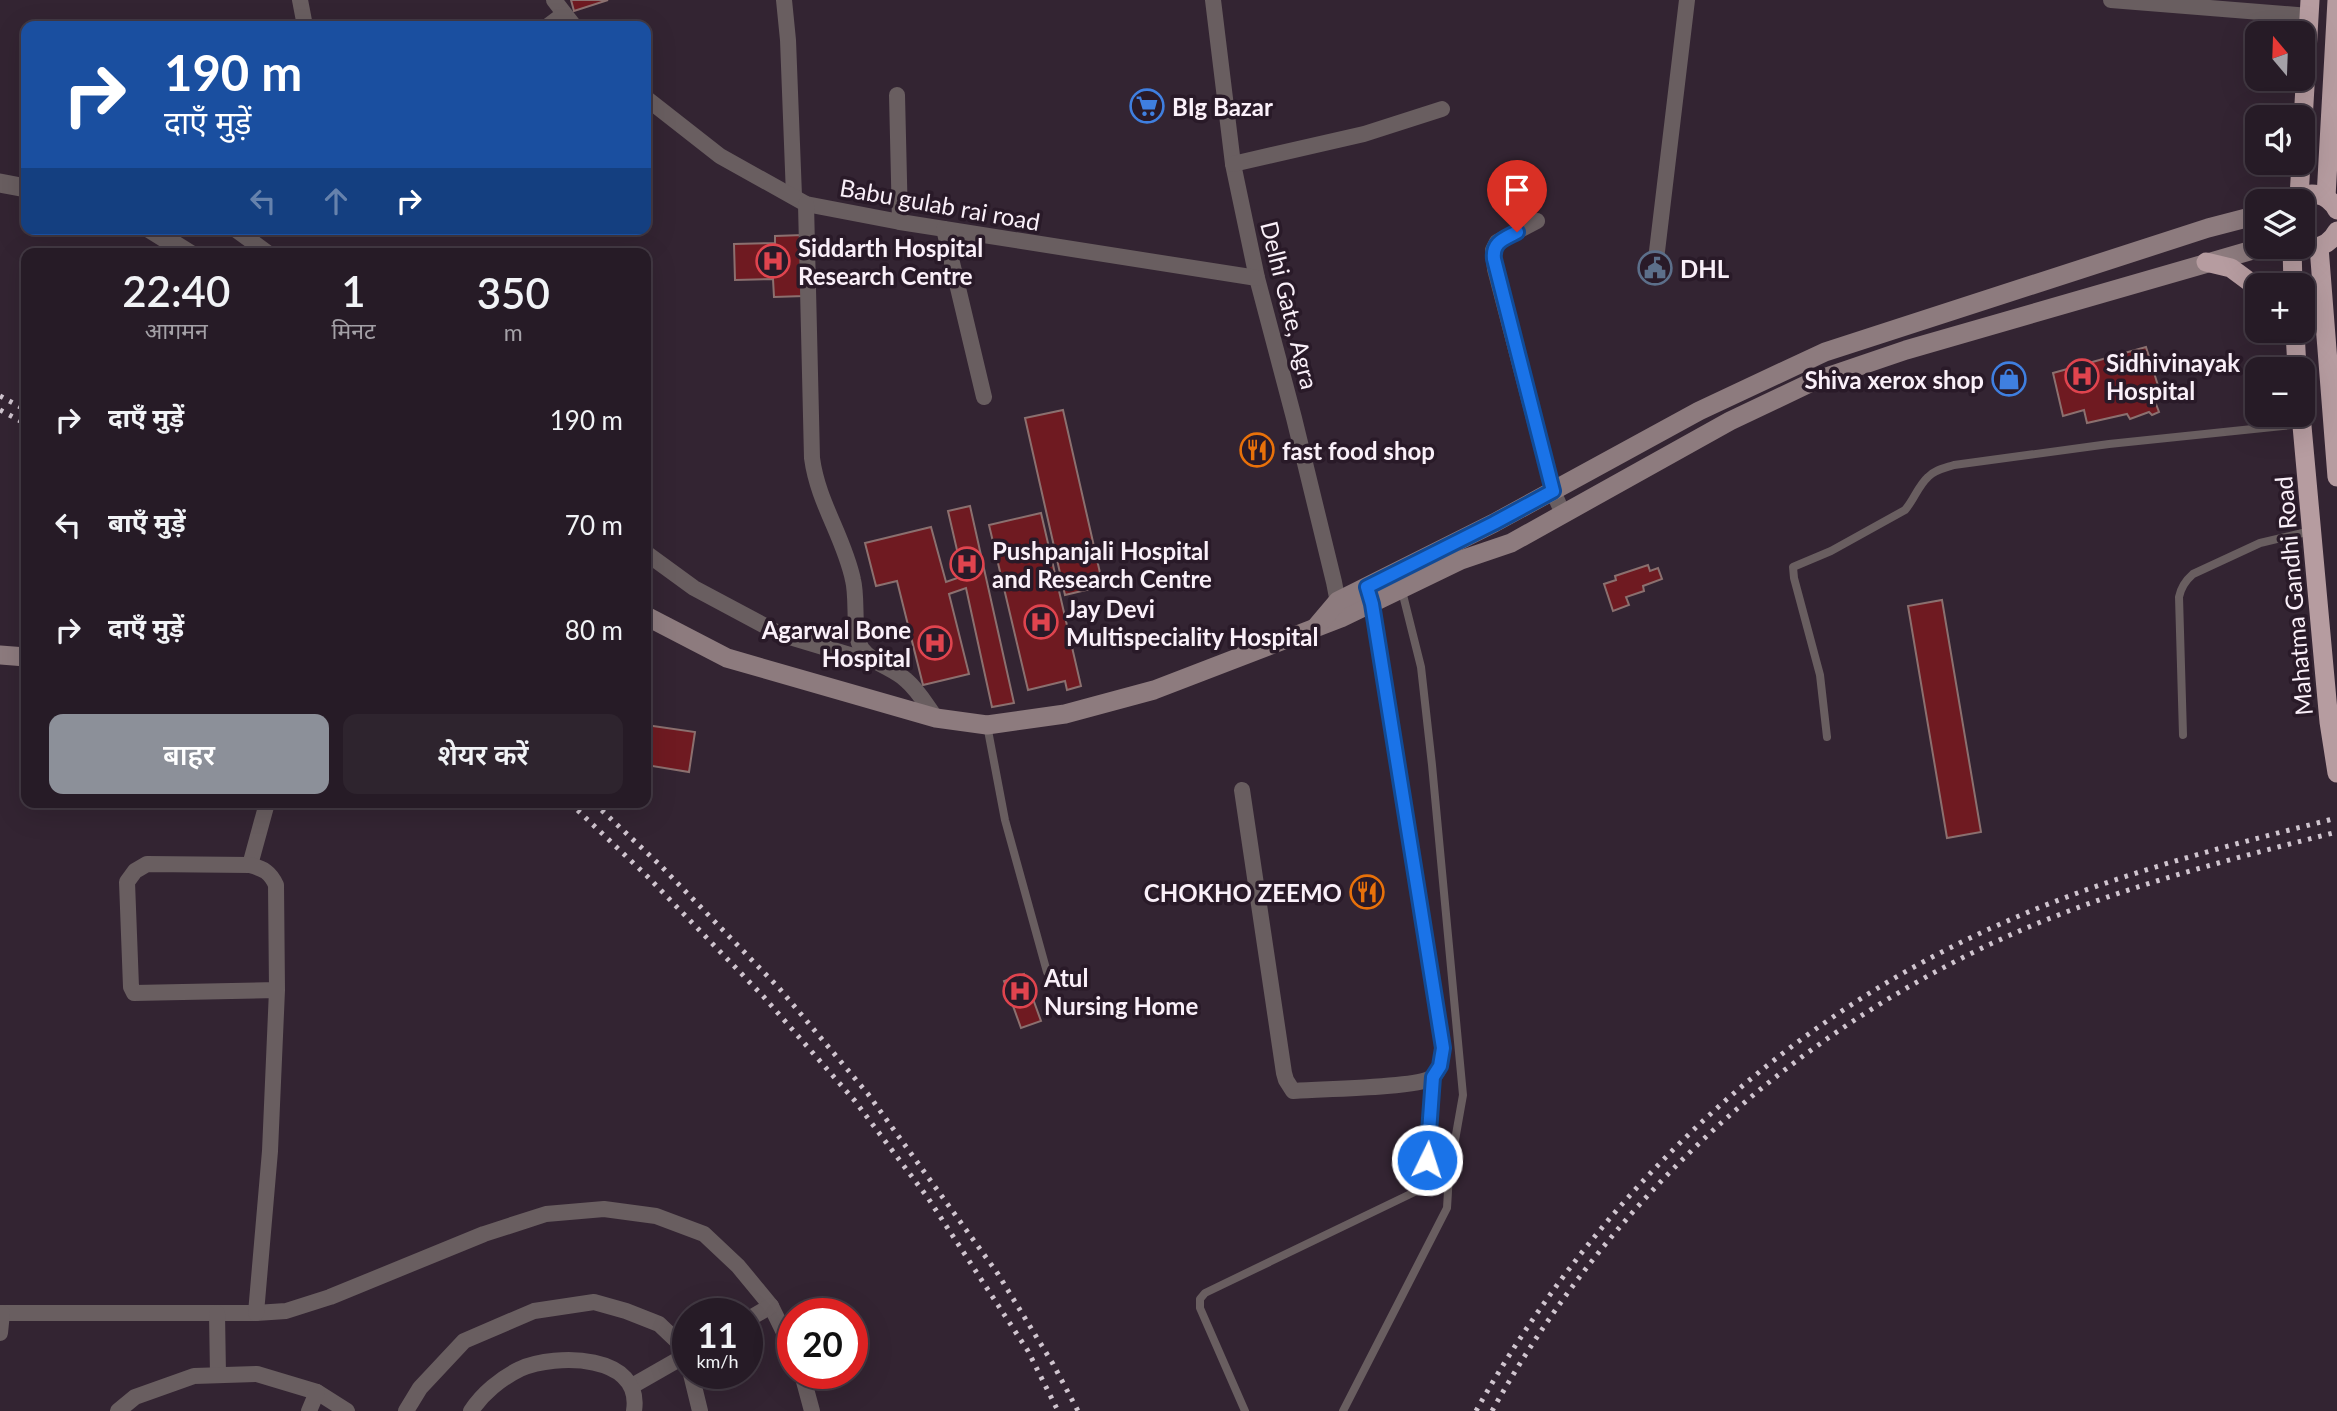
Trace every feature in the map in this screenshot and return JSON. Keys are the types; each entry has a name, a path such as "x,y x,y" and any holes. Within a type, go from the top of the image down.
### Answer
{"highway":[{"path":"2315,196 2333,202 2337,0"},
{"path":"2304,105 2309,8"},
{"path":"2315,245 2327,243 2337,231"},
{"path":"2312,259 2337,477"},
{"path":"2206,262 2231,268 2245,278"},
{"name":"Mahatma Gandhi Road","path":"2302,427 2329,722 2337,773"}],"main road":[{"path":"1399,581 1494,523 1643,441 1740,390 1825,352 2245,218"},
{"path":"651,619 727,658 936,718 987,725 1065,714 1154,690 1315,628 1339,610 1399,581 1511,543 1730,421 1812,382 1934,342 2245,252"},
{"path":"1927,318 1934,342"},
{"path":"1643,441 1654,463"},
{"path":"0,655 21,657"}],"street":[{"path":"300,0 304,21"},
{"path":"554,0 569,20"},
{"path":"784,0 800,200 816,485 853,579 857,600 856,636 862,649 879,664 909,682 936,718"},
{"name":"Delhi Gate, Agra","path":"1213,0 1233,164 1257,278 1297,430 1339,610"},
{"path":"1656,268 1687,0"},
{"path":"2111,0 2309,8"},
{"path":"897,96 900,222"},
{"name":"Babu gulab rai road","path":"651,107 720,156 800,200 900,222 1257,278"},
{"path":"1233,164 1364,134 1443,109"},
{"path":"0,183 21,187"},
{"path":"1537,221 1497,242 1493,250 1495,269 1553,491 1563,514"},
{"path":"944,229 984,397"},
{"path":"160,235 180,248"},
{"path":"243,235 261,248"},
{"path":"651,557 694,588 780,634 879,664"},
{"path":"1242,790 1284,1073 1289,1087 1293,1091 1414,1084 1433,1077 1440,1066 1443,1048 1369,595"},
{"path":"250,865 266,808"},
{"path":"256,1313 271,1152 277,990 276,885 265,869 250,865 147,864 135,871 127,882 131,986 137,994 277,990"},
{"path":"0,1333 1,1313 286,1311 330,1297 484,1234 546,1214 604,1209 656,1216 704,1234 738,1266 771,1306 777,1318"},
{"path":"406,1411 420,1388 464,1341 534,1311 594,1301 659,1324 672,1336"},
{"path":"763,1311 771,1306"},
{"path":"217,1313 218,1375"},
{"path":"471,1411 481,1396 519,1370 551,1361 574,1359 594,1362 615,1371 632,1385 636,1401 634,1411"},
{"path":"632,1385 672,1365"},
{"path":"118,1411 135,1397 194,1376 257,1374 317,1392 347,1411"},
{"path":"695,1389 700,1411"},
{"path":"806,1389 812,1411"},
{"path":"309,1411 317,1392"}],"lane":[{"path":"1827,737 1820,675 1794,578 1794,567 1831,551 1905,510 1927,477 1954,465 2245,426"},
{"path":"2183,736 2180,589 2193,574 2260,543 2311,531"},
{"path":"1343,1411 1447,1208 1449,1174 1463,1095 1421,667 1399,581"},
{"path":"987,725 1005,820 1047,972"},
{"path":"1245,1411 1200,1308 1200,1299 1205,1293 1425,1187 1433,1077"}],"building":[{"path":"571,0 608,0 574,11"},
{"path":"803,235 804,296 774,297 773,279 735,280 734,244 775,243 775,236"},
{"path":"2146,347 2160,392 2148,395 2150,405 2156,404 2159,412 2152,415 2149,412 2130,419 2127,414 2087,423 2084,410 2063,416 2053,373"},
{"path":"1063,410 1103,586 1065,595 1025,418"},
{"path":"970,506 1014,703 992,707 966,588 949,594 969,674 923,685 897,581 876,586 865,543 931,527 946,582 963,576 948,511"},
{"path":"1041,513 1081,686 1067,690 1065,681 1028,690 989,525"},
{"path":"1648,565 1650,571 1658,568 1662,579 1643,586 1644,591 1626,597 1629,605 1613,611 1604,584 1616,580 1615,576"},
{"path":"1942,600 1981,832 1947,838 1908,606"},
{"path":"651,726 695,732 689,772 651,766"},
{"path":"1024,974 1041,1021 1021,1028 1004,981"}],"railway":[{"path":"0,396 21,407"},
{"path":"0,410 21,421"},
{"path":"575,808 647,876 763,996 855,1101 928,1198 1028,1351 1058,1411"},
{"path":"599,808 660,865 779,988 868,1094 998,1274 1053,1364 1078,1411"},
{"path":"1476,1411 1524,1333 1577,1258 1637,1188 1701,1123 1770,1063 1844,1010 1922,962 2045,905 2169,863 2337,818"},
{"path":"1492,1411 1539,1334 1591,1262 1649,1195 1711,1132 1779,1074 1851,1022 1927,976 2048,919 2170,877 2337,832"}],"place":[{"name":"BIg Bazar","path":"1147,106"},
{"name":"Siddarth Hospital Research Centre","path":"773,261"},
{"name":"DHL","path":"1655,268"},
{"name":"Sidhivinayak Hospital","path":"2082,376"},
{"name":"Shiva xerox shop","path":"2009,379"},
{"name":"fast food shop","path":"1257,450"},
{"name":"Pushpanjali Hospital and Research Centre","path":"967,564"},
{"name":"Jay Devi Multispeciality Hospital","path":"1041,622"},
{"name":"Agarwal Bone Hospital","path":"935,643"},
{"name":"CHOKHO ZEEMO","path":"1367,892"},
{"name":"Atul Nursing Home","path":"1020,991"}],"route":[{"path":"1427,1160 1433,1077 1440,1066 1443,1048 1372,604 1367,587 1553,491 1495,269 1493,250 1497,242 1517,232"}]}
